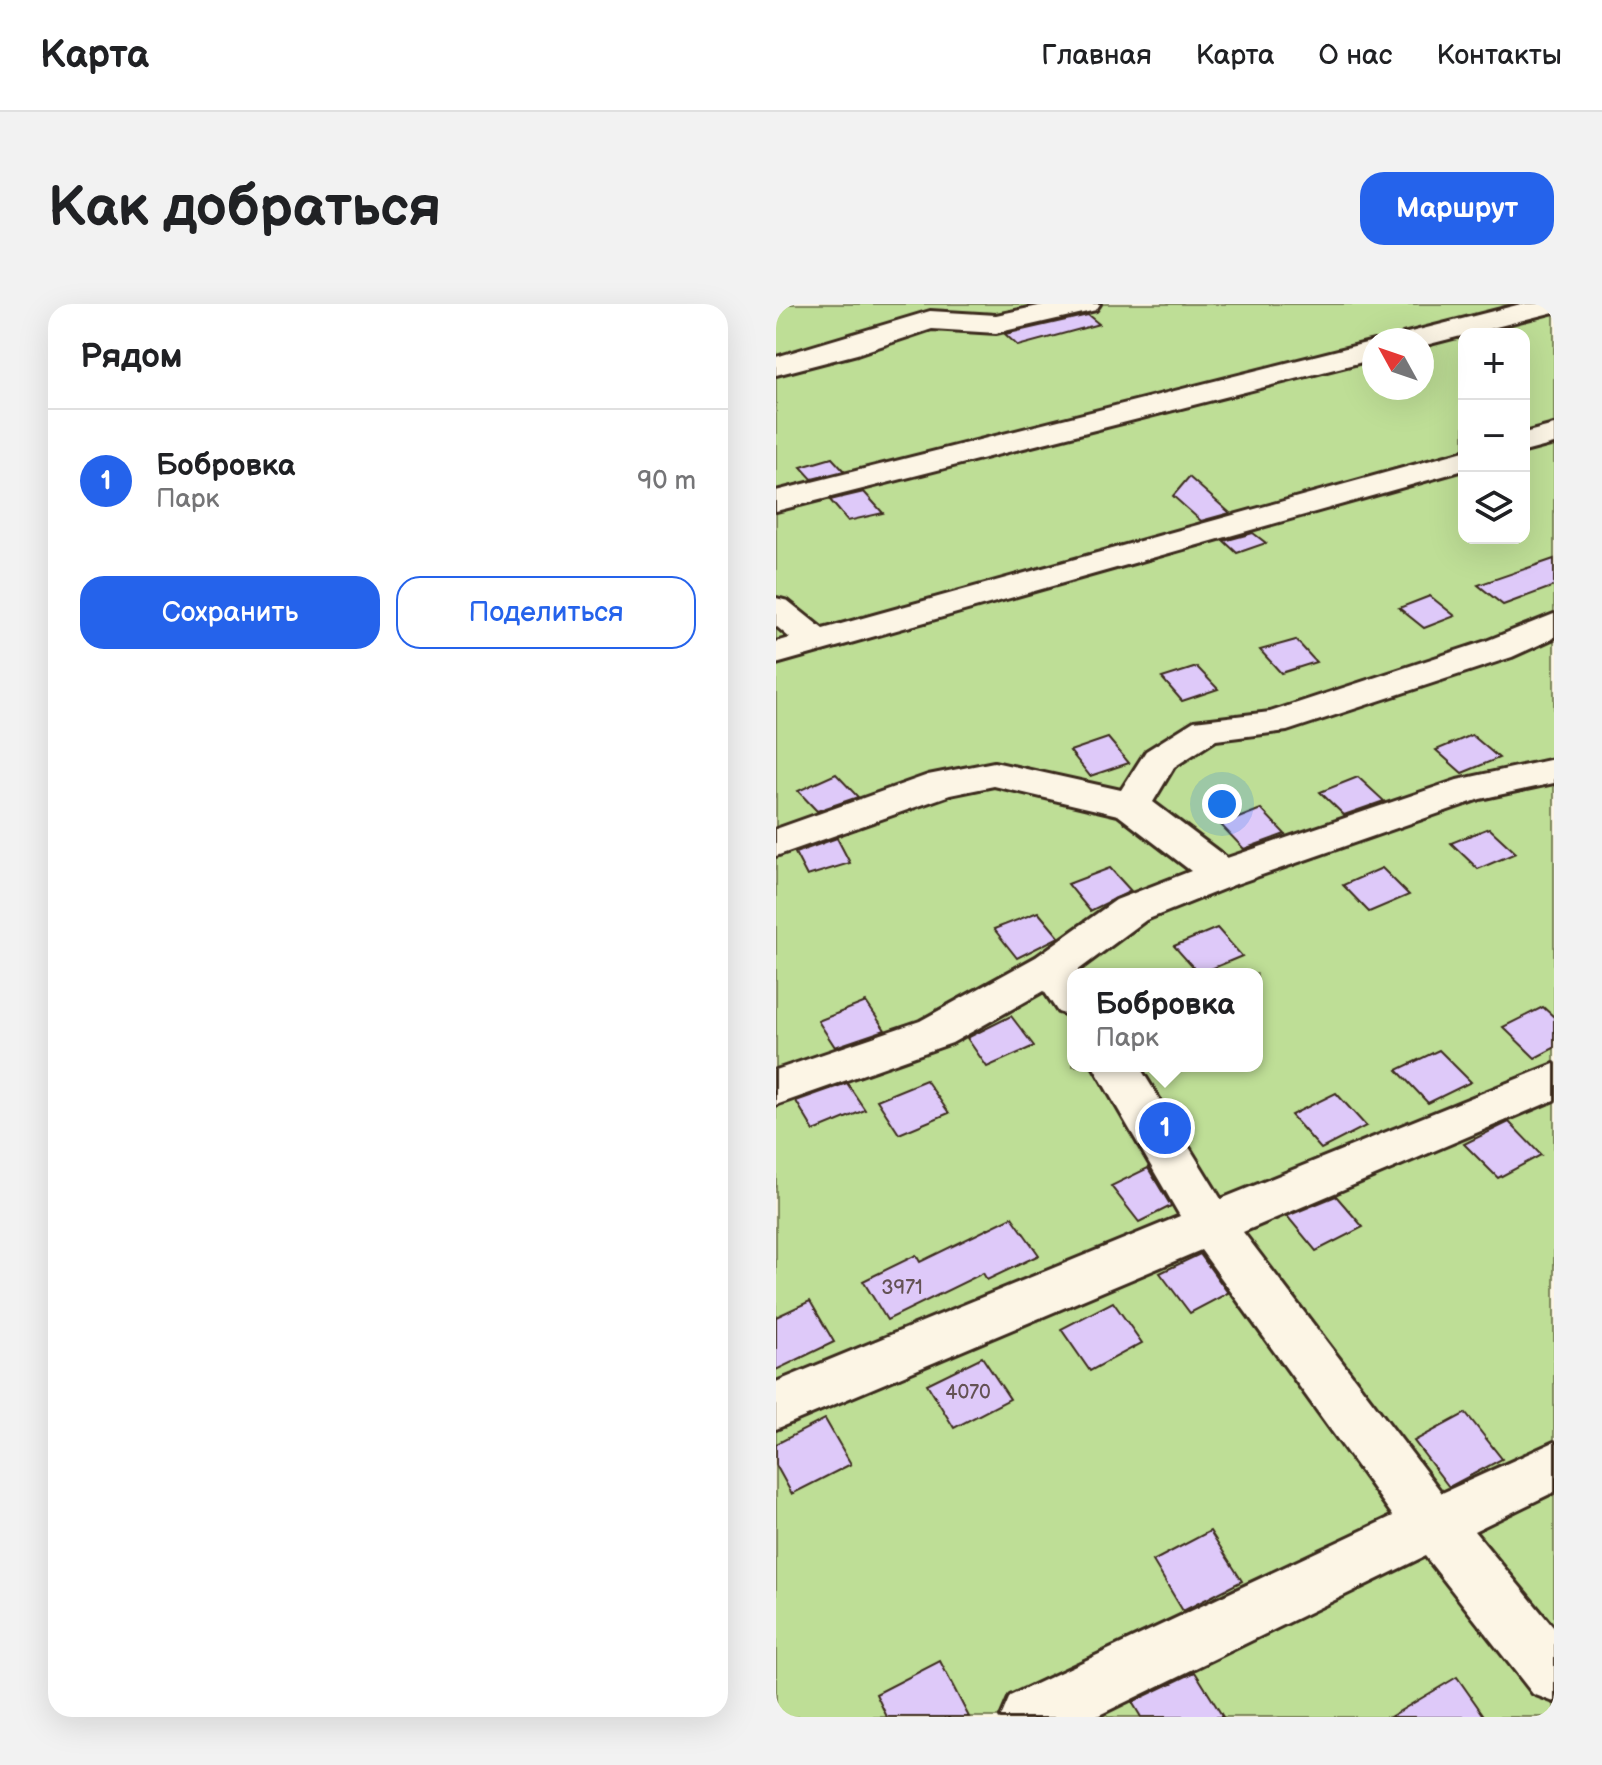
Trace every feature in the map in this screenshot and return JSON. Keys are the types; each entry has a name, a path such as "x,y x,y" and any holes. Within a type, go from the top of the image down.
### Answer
{"street":[{"path":"776,366 935,315 996,324 1086,304"},
{"path":"1434,335 1554,304"},
{"path":"776,501 1362,353"},
{"path":"1530,441 1554,434"},
{"path":"776,653 1458,462"},
{"path":"776,608 817,642"},
{"path":"1131,805 1160,759 1207,729 1274,723 1499,649 1554,625"},
{"path":"1078,968 1131,910 1222,874 1471,789 1554,771"},
{"path":"776,843 942,784 994,774 1131,805 1222,874"},
{"path":"776,1088 1062,985"},
{"path":"1120,1072 1212,1227 1403,1485 1554,1674"},
{"path":"776,1406 1212,1227 1554,1081"},
{"path":"1031,1717 1554,1466"}],"green space":[{"path":"776,304 1554,304 1554,1717 776,1717"}],"building":[{"path":"1088,315 1099,324 1018,346 1005,334"},
{"path":"832,458 844,471 812,479 801,467"},
{"path":"1189,477 1230,513 1201,521 1173,496"},
{"path":"864,492 883,513 848,521 830,500"},
{"path":"1253,533 1266,543 1237,553 1224,541"},
{"path":"1554,559 1554,586 1503,605 1478,585"},
{"path":"1430,596 1455,616 1424,628 1399,608"},
{"path":"1296,640 1316,662 1281,673 1260,650"},
{"path":"1197,667 1218,689 1182,701 1162,678"},
{"path":"1472,735 1499,758 1462,773 1436,750"},
{"path":"1108,738 1129,763 1090,776 1070,751"},
{"path":"836,774 858,797 817,811 798,791"},
{"path":"1358,777 1384,801 1344,815 1320,792"},
{"path":"1261,809 1285,834 1244,849 1221,825"},
{"path":"1489,828 1516,853 1478,869 1451,843"},
{"path":"837,838 850,863 807,876 795,853"},
{"path":"1110,868 1131,891 1090,911 1068,884"},
{"path":"1382,868 1409,895 1369,912 1343,885"},
{"path":"1038,912 1059,937 1017,958 994,929"},
{"path":"1217,928 1242,956 1213,968 1194,968 1174,946"},
{"path":"866,1002 885,1030 835,1047 818,1021"},
{"path":"1543,1007 1554,1017 1554,1048 1535,1058 1503,1027"},
{"path":"1011,1016 1034,1046 987,1067 967,1038"},
{"path":"1439,1050 1471,1082 1428,1103 1397,1070"},
{"path":"926,1080 949,1113 899,1134 877,1100"},
{"path":"847,1083 865,1110 814,1131 796,1101"},
{"path":"1336,1093 1366,1126 1321,1149 1291,1115"},
{"path":"1509,1122 1541,1155 1498,1178 1464,1144"},
{"path":"1148,1168 1171,1206 1139,1222 1111,1186"},
{"path":"1336,1196 1363,1227 1316,1251 1287,1216"},
{"path":"1012,1217 1039,1255 987,1280 983,1273 887,1320 863,1281 916,1255 920,1262"},
{"path":"1200,1254 1228,1293 1190,1313 1160,1273"},
{"path":"810,1301 834,1342 776,1370 776,1317"},
{"path":"1113,1302 1142,1343 1090,1371 1061,1329"},
{"path":"982,1357 1010,1399 954,1428 927,1384"},
{"path":"1466,1413 1502,1459 1449,1487 1414,1441"},
{"path":"825,1419 851,1464 792,1494 776,1465 776,1444"},
{"path":"1210,1531 1242,1581 1183,1611 1153,1561"},
{"path":"940,1661 969,1717 887,1717 876,1694"},
{"path":"1195,1672 1223,1717 1141,1717 1132,1702"},
{"path":"1457,1677 1485,1717 1390,1717"}],"place":[{"name":"Бобровка","path":"1165,1128"}]}
